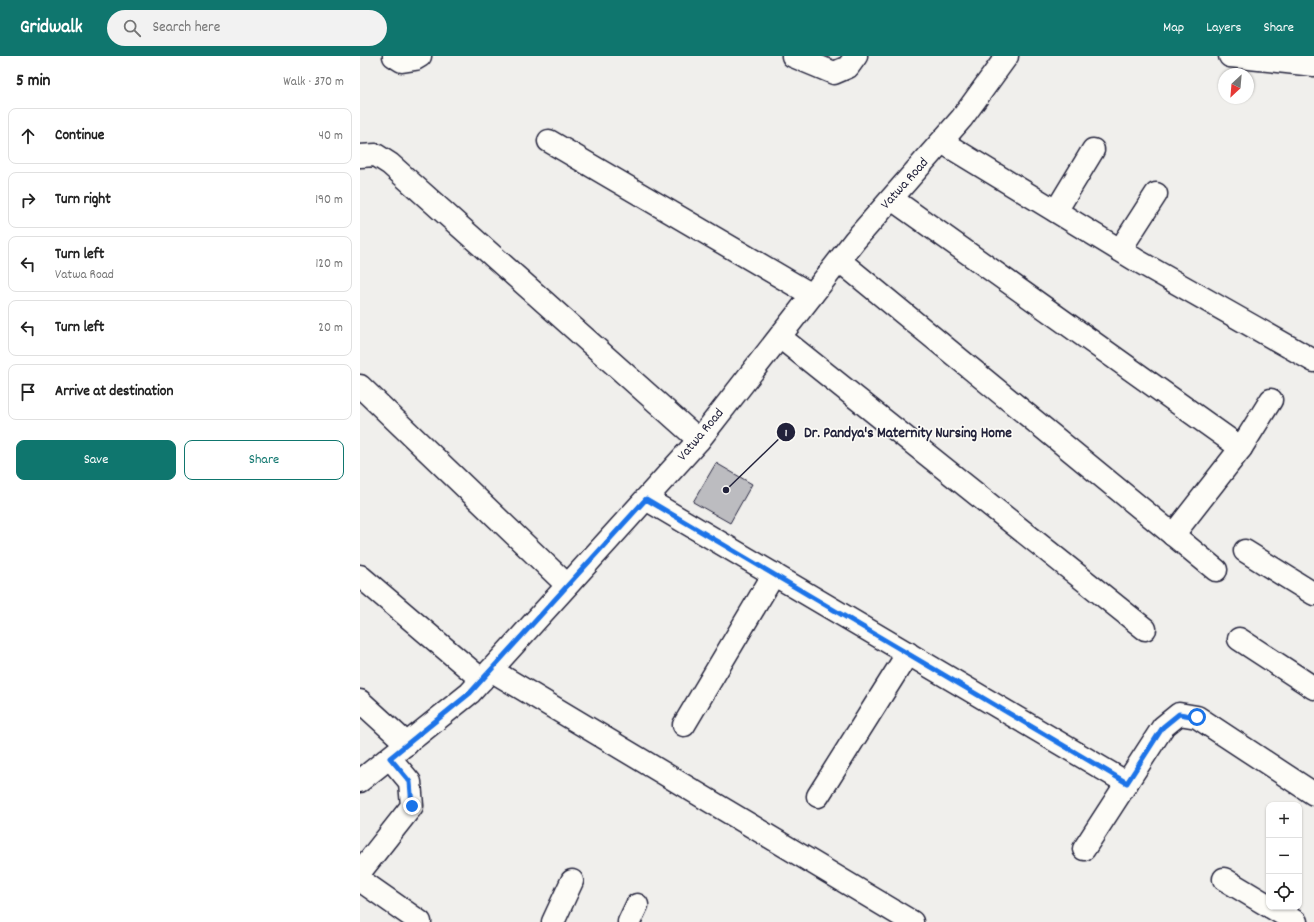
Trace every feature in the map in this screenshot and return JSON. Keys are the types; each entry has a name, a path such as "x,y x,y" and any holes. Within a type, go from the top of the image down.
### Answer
{"street":[{"path":"394,56 402,61 415,59 420,56"},
{"path":"793,56 834,73 848,67 856,56"},
{"name":"Vatwa Road","path":"360,781 470,693 699,440 840,260 962,118 1006,56"},
{"path":"1230,56 1314,65"},
{"path":"549,141 812,295"},
{"path":"942,142 1120,250 1314,361"},
{"path":"1056,211 1093,150"},
{"path":"360,156 376,155 390,164 699,440"},
{"path":"1120,250 1156,194"},
{"path":"892,199 1241,448"},
{"path":"840,260 1216,570"},
{"path":"780,337 1145,629"},
{"path":"360,386 568,585"},
{"path":"1173,535 1241,448 1270,400"},
{"path":"646,499 1127,783"},
{"path":"1245,551 1314,594"},
{"path":"684,725 774,574"},
{"path":"360,576 486,675 912,922"},
{"path":"1239,639 1314,688"},
{"path":"818,796 908,653"},
{"path":"360,701 407,744"},
{"path":"1084,850 1163,727 1179,714 1197,717 1314,794"},
{"path":"360,872 412,806 410,782 390,758"},
{"path":"1224,879 1266,905"},
{"path":"360,880 420,922"},
{"path":"553,922 572,881"},
{"path":"1275,910 1296,922"}],"building":[{"path":"716,463 752,484 730,523 693,502"}],"place":[{"name":"Dr. Pandya's Maternity Nursing Home","path":"726,490"}],"route":[{"path":"412,806 410,782 390,758 470,693 646,499 1127,783 1163,727 1179,714 1197,717"}]}
